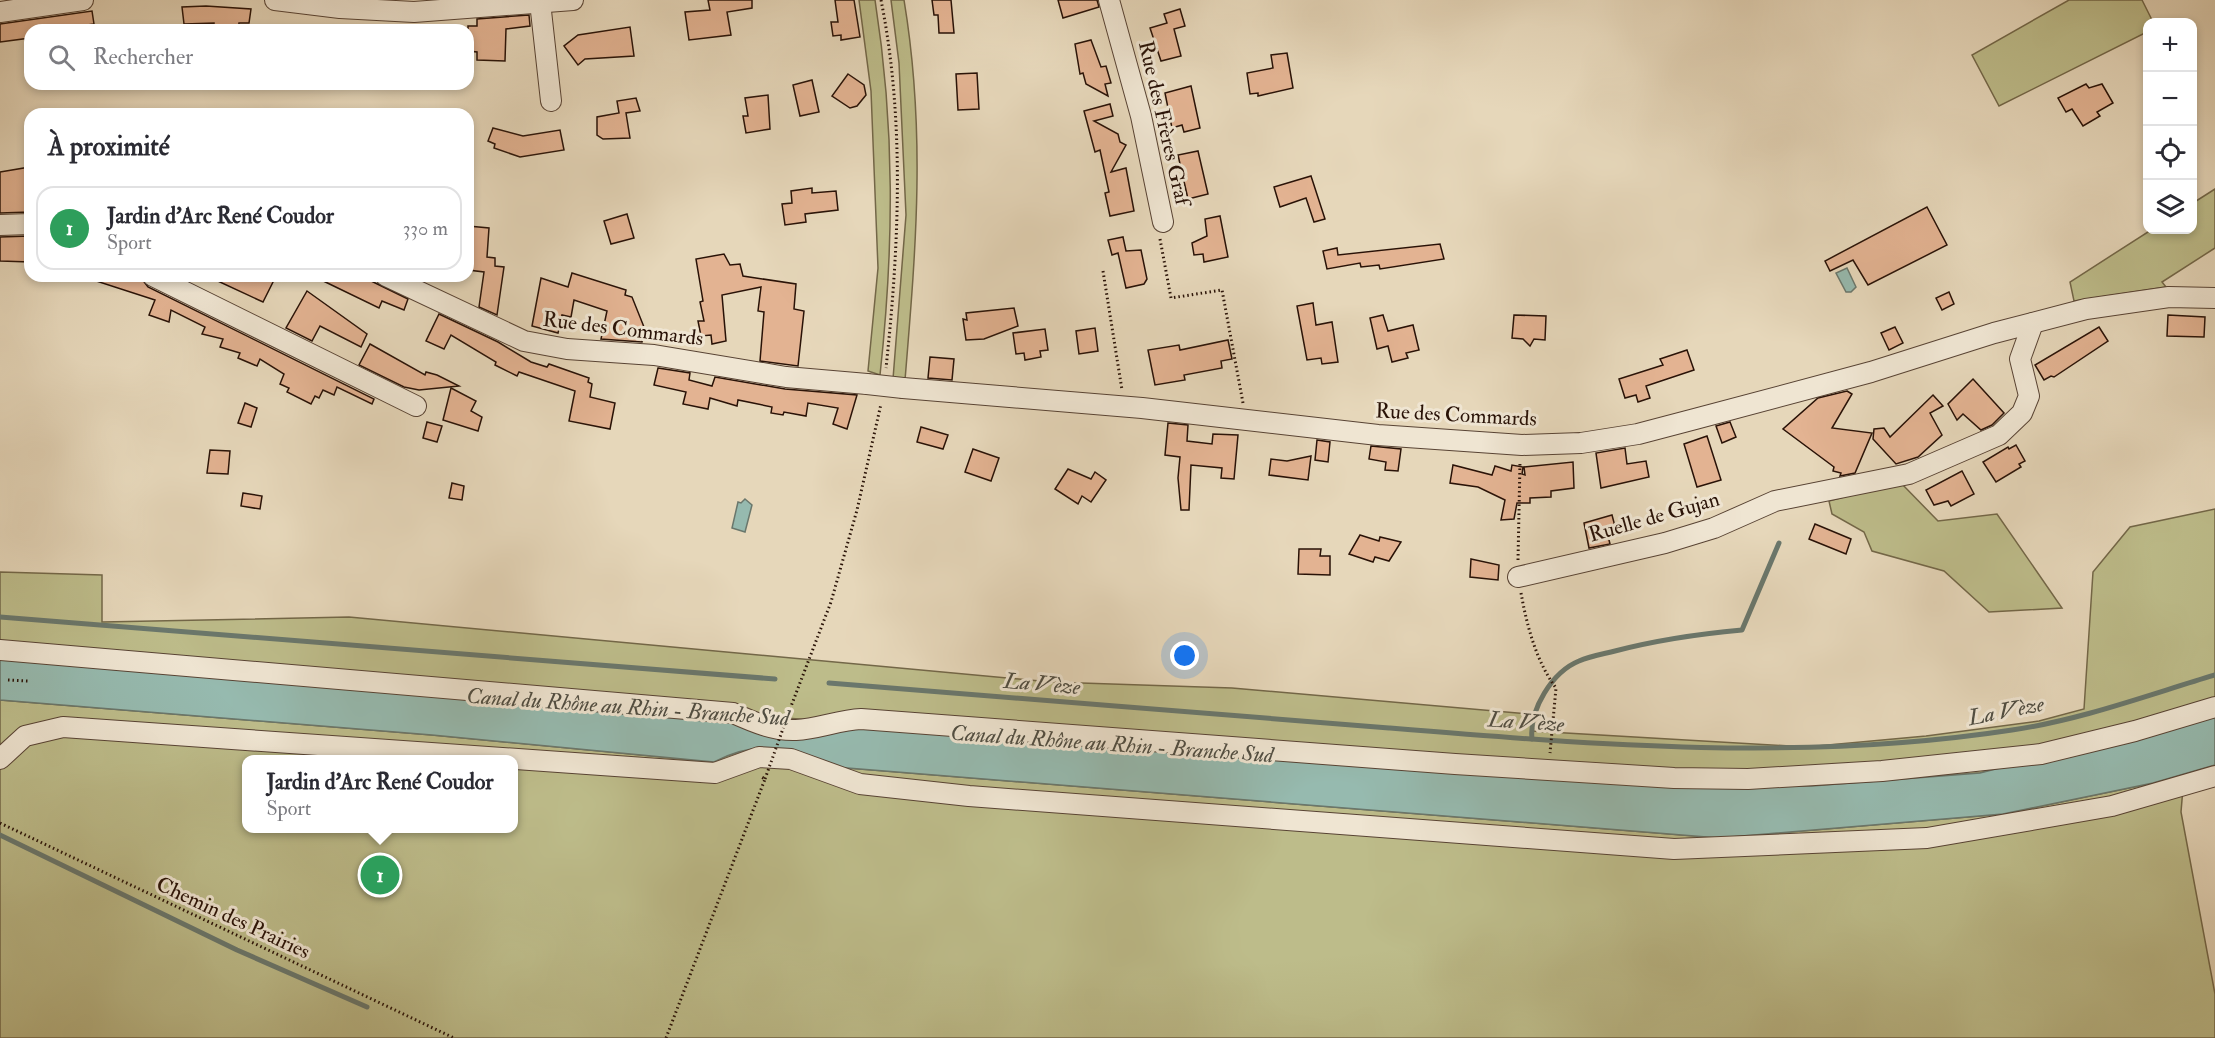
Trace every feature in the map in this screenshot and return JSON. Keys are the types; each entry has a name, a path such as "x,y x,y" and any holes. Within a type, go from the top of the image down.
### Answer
{"street":[{"path":"0,12 83,0"},
{"path":"274,0 339,8 414,12 573,0"},
{"name":"Rue des Frères Graf","path":"1109,0 1141,116 1163,222"},
{"path":"540,2 551,101"},
{"path":"0,225 24,224"},
{"path":"165,282 416,406"},
{"name":"Rue des Commards","path":"399,282 524,341 545,346 654,355 786,377 876,381 903,388 1125,407 1378,435 1519,445 1581,443 1638,434 1871,372 1994,333 2086,309 2169,297 2215,298"},
{"path":"1994,333 2020,359 2033,323"},
{"name":"Ruelle de Gujan","path":"1518,577 1665,543 1714,528 1775,501 1909,474 1999,435 2022,413 2029,396 2020,359"},
{"path":"0,650 733,713 773,728 795,730 837,721 861,719 1467,764 1710,779 1842,774 2041,754 2135,731 2215,707"},
{"path":"0,759 26,736 63,727 460,755"},
{"path":"518,759 715,773 759,757 791,759 860,784 969,796 1674,849 1927,838 2112,806 2215,776"}],"path":[{"path":"876,381 897,215 895,87 881,0"},
{"path":"1163,222 1160,237 1171,298 1222,290 1247,421"},
{"path":"1103,271 1125,407"},
{"path":"666,1038 831,602 857,510 882,402"},
{"path":"1519,445 1518,577 1527,625 1550,680 1556,688 1550,744"},
{"path":"8,680 28,681"},
{"name":"Chemin des Prairies","path":"0,823 454,1038"}],"shaded area":[{"path":"859,0 875,0 882,47 889,141 890,234 880,375 868,371 878,268 871,91"},
{"path":"891,0 904,0 911,49 917,144 913,283 905,380 893,379 906,215 899,63"},
{"path":"2069,0 2142,0 2151,18 2143,18 2143,34 1999,106 1972,55"},
{"path":"2215,189 2215,248 2162,282 2166,287 2074,301 2070,282 2145,234 2197,234 2197,200"},
{"path":"1900,482 1938,521 1997,514 2062,608 1989,612 1944,571 1872,551 1864,532 1832,514 1829,501"},
{"path":"2215,509 2215,713 1980,773 1812,786 1707,787 0,659 0,572 102,575 102,622 349,617 1051,682 1232,688 1529,714 1532,731 1806,747 1926,736 2039,721 2084,709 2093,572 2130,527"},
{"path":"0,700 432,735 714,762 746,750 775,748 804,755 835,767 1719,838 2003,814 2153,783 2215,765 2215,785 2183,788 2181,812 2215,994 2215,1038 0,1038"}],"water":[{"path":"1847,268 1856,287 1851,292 1846,292 1836,273"},
{"path":"745,499 752,505 745,532 732,528 738,502 741,503"},
{"name":"Canal du Rhône au Rhin - Branche Sud","path":"0,659 728,714 748,725 846,725 1707,787 1812,786 1980,773 2215,713 2215,765 2153,783 2003,814 1719,838 835,767 804,755 775,748 745,750 714,762 432,735 0,700"}],"building":[{"path":"708,0 752,0 752,8 727,12 731,35 689,40 685,12 710,10"},
{"path":"835,0 854,0 860,37 841,40 841,35 833,36 831,22 838,22"},
{"path":"932,0 951,0 954,33 939,33 938,15 934,15"},
{"path":"1058,0 1097,0 1099,7 1063,18"},
{"path":"182,7 251,9 249,23 184,24"},
{"path":"1180,9 1185,26 1174,29 1181,56 1161,61 1150,28 1167,23 1164,14"},
{"path":"92,11 94,24 24,24 24,39 0,42 0,24"},
{"path":"529,15 530,26 506,29 505,61 477,60 477,52 474,52 474,26 477,26 477,19"},
{"path":"630,27 634,56 585,59 578,65 564,46 578,35"},
{"path":"1091,40 1101,67 1106,66 1111,83 1105,84 1108,96 1086,84 1083,73 1080,74 1075,44"},
{"path":"1287,53 1293,88 1258,96 1258,93 1250,94 1247,73 1273,68 1271,55"},
{"path":"977,73 979,109 958,110 956,74"},
{"path":"848,74 864,85 866,95 857,106 850,108 832,96"},
{"path":"812,80 819,112 800,116 793,85"},
{"path":"2086,84 2089,88 2102,84 2113,103 2097,112 2100,116 2083,126 2072,109 2066,112 2058,98"},
{"path":"1191,86 1200,128 1184,132 1182,125 1172,128 1165,93"},
{"path":"768,95 770,129 746,133 743,116 748,116 745,98"},
{"path":"636,98 640,111 626,113 630,138 603,139 597,135 597,117 619,113 617,101"},
{"path":"1110,104 1113,116 1094,121 1118,134 1120,142 1126,145 1111,172 1126,168 1134,211 1110,216 1105,193 1109,192 1100,150 1095,152 1084,111"},
{"path":"493,128 523,136 560,130 564,150 520,157 494,148 495,144 488,141"},
{"path":"1198,151 1208,194 1188,199 1178,155"},
{"path":"24,168 24,212 0,213 0,172"},
{"path":"1311,176 1325,219 1314,222 1306,198 1280,207 1274,187"},
{"path":"812,188 812,193 836,191 838,210 805,214 806,222 785,225 782,204 792,203 791,191"},
{"path":"1927,207 1947,245 1868,285 1853,260 1830,271 1825,261"},
{"path":"627,214 634,238 611,244 604,221"},
{"path":"1220,216 1228,257 1204,262 1203,254 1194,255 1192,243 1207,236 1205,219"},
{"path":"474,227 489,228 487,257 495,258 495,266 504,267 497,315 479,307 484,272 474,271"},
{"path":"24,236 24,262 0,261 0,237"},
{"path":"1123,237 1126,251 1141,250 1147,279 1144,284 1126,288 1118,253 1112,255 1108,240"},
{"path":"1440,244 1444,259 1380,269 1379,265 1361,267 1360,263 1327,269 1323,251 1337,248 1338,255"},
{"path":"724,254 730,265 740,264 743,276 796,284 794,309 804,311 798,366 760,361 764,312 758,311 761,287 722,295 726,341 712,344 711,335 701,336 698,321 704,321 700,302 703,301 696,259"},
{"path":"572,273 626,290 625,295 632,297 644,327 642,342 601,339 607,311 574,300 571,317 562,315 558,333 532,326 541,278 568,287"},
{"path":"99,282 144,282 148,287 374,399 372,404 337,387 334,395 323,390 319,398 315,396 311,404 287,392 289,388 280,384 284,374 260,359 257,366 238,358 240,353 220,347 223,339 202,334 205,327 171,310 169,322 149,315 155,300"},
{"path":"220,282 273,282 263,302"},
{"path":"325,282 373,282 408,299 404,310 382,301 379,308"},
{"path":"307,291 367,334 361,347 320,326 312,341 286,328"},
{"path":"1949,292 1954,304 1942,310 1936,298"},
{"path":"1313,303 1316,325 1332,322 1338,362 1322,364 1321,358 1307,360 1297,306"},
{"path":"1014,308 1018,326 984,339 966,340 963,319 967,320 966,313"},
{"path":"439,314 498,342 531,362 547,367 549,364 589,378 588,382 592,384 590,397 615,403 610,429 569,421 575,391 519,372 517,376 495,365 496,362 451,335 444,349 426,341"},
{"path":"1383,315 1388,331 1413,325 1419,350 1406,353 1408,358 1392,362 1388,346 1377,349 1370,318"},
{"path":"1514,315 1546,316 1545,340 1534,339 1530,346 1523,339 1512,338"},
{"path":"2168,315 2205,317 2204,337 2167,336"},
{"path":"1895,327 1903,343 1889,350 1881,333"},
{"path":"2099,327 2108,341 2054,377 2051,376 2044,380 2035,365"},
{"path":"1095,328 1098,351 1079,354 1076,331"},
{"path":"1045,329 1048,350 1040,351 1041,357 1025,360 1024,353 1016,354 1013,333"},
{"path":"1228,340 1232,359 1221,361 1222,368 1184,375 1185,380 1155,385 1148,350 1179,345 1180,350"},
{"path":"370,344 425,375 426,372 437,375 459,386 419,390 404,387 359,365"},
{"path":"1687,350 1694,370 1646,386 1650,398 1638,402 1636,395 1625,398 1619,379 1663,365 1660,359"},
{"path":"930,357 954,359 952,380 928,378"},
{"path":"658,368 690,373 689,380 712,386 715,377 785,389 857,395 847,429 833,424 838,408 808,403 806,416 784,412 783,415 771,413 772,407 738,400 737,406 710,398 708,409 683,404 686,392 654,385"},
{"path":"1973,379 2004,413 1992,425 1981,430 1963,414 1957,420 1948,404"},
{"path":"451,388 476,401 471,411 482,417 478,431 443,420"},
{"path":"1847,391 1852,394 1832,428 1872,433 1855,473 1840,476 1841,473 1833,471 1834,467 1783,429 1818,398"},
{"path":"1933,395 1943,406 1930,413 1942,435 1918,457 1896,464 1873,439 1874,429 1884,428 1890,437"},
{"path":"245,403 257,408 251,427 238,423"},
{"path":"427,422 442,426 437,442 423,438"},
{"path":"1730,422 1736,437 1722,443 1716,426"},
{"path":"1168,423 1188,425 1187,441 1212,444 1213,434 1238,435 1234,479 1221,478 1222,468 1191,465 1189,510 1181,510 1178,478 1180,457 1165,455"},
{"path":"921,427 948,435 943,449 917,442"},
{"path":"1707,436 1721,480 1697,487 1684,444"},
{"path":"1317,440 1330,442 1328,462 1315,460"},
{"path":"2016,445 2025,461 2019,464 2021,467 1996,482 1983,462 2008,447 2009,449"},
{"path":"1371,446 1401,449 1398,471 1385,470 1386,462 1369,459"},
{"path":"1625,448 1627,464 1646,461 1649,477 1601,488 1596,453"},
{"path":"973,449 999,458 991,481 965,472"},
{"path":"210,450 230,451 228,474 207,473"},
{"path":"1311,456 1308,480 1269,475 1271,459 1287,461"},
{"path":"1573,462 1574,488 1551,491 1551,497 1530,498 1530,503 1517,503 1514,519 1501,520 1505,500 1478,487 1450,483 1453,465 1492,475 1495,466 1511,471 1512,465 1523,467 1522,474 1525,475 1524,467"},
{"path":"1068,469 1091,479 1095,472 1106,480 1091,502 1082,496 1078,504 1055,489"},
{"path":"1962,471 1974,494 1951,506 1948,501 1934,505 1926,490"},
{"path":"452,483 464,486 462,500 449,498"},
{"path":"243,493 262,496 260,509 241,506"},
{"path":"1612,515 1617,534 1608,536 1610,544 1589,548 1584,523"},
{"path":"1815,524 1851,539 1846,554 1809,539"},
{"path":"1360,535 1379,541 1380,537 1401,542 1389,561 1375,557 1373,562 1349,554"},
{"path":"1299,549 1321,549 1320,556 1330,556 1330,575 1298,574"},
{"path":"1471,559 1499,565 1498,580 1470,577"}],"waterway":[{"path":"1532,739 1534,716 1538,704 1551,683 1569,666 1597,655 1631,647 1742,630 1779,543"},
{"path":"0,617 775,679"},
{"name":"La Vèze","path":"829,683 1545,740 1623,745 1778,748 1856,746 1934,740 2038,726 2140,699 2215,675"},
{"path":"0,835 237,950 367,1007"}],"place":[{"name":"Jardin d'Arc René Coudor","path":"380,875"}]}
